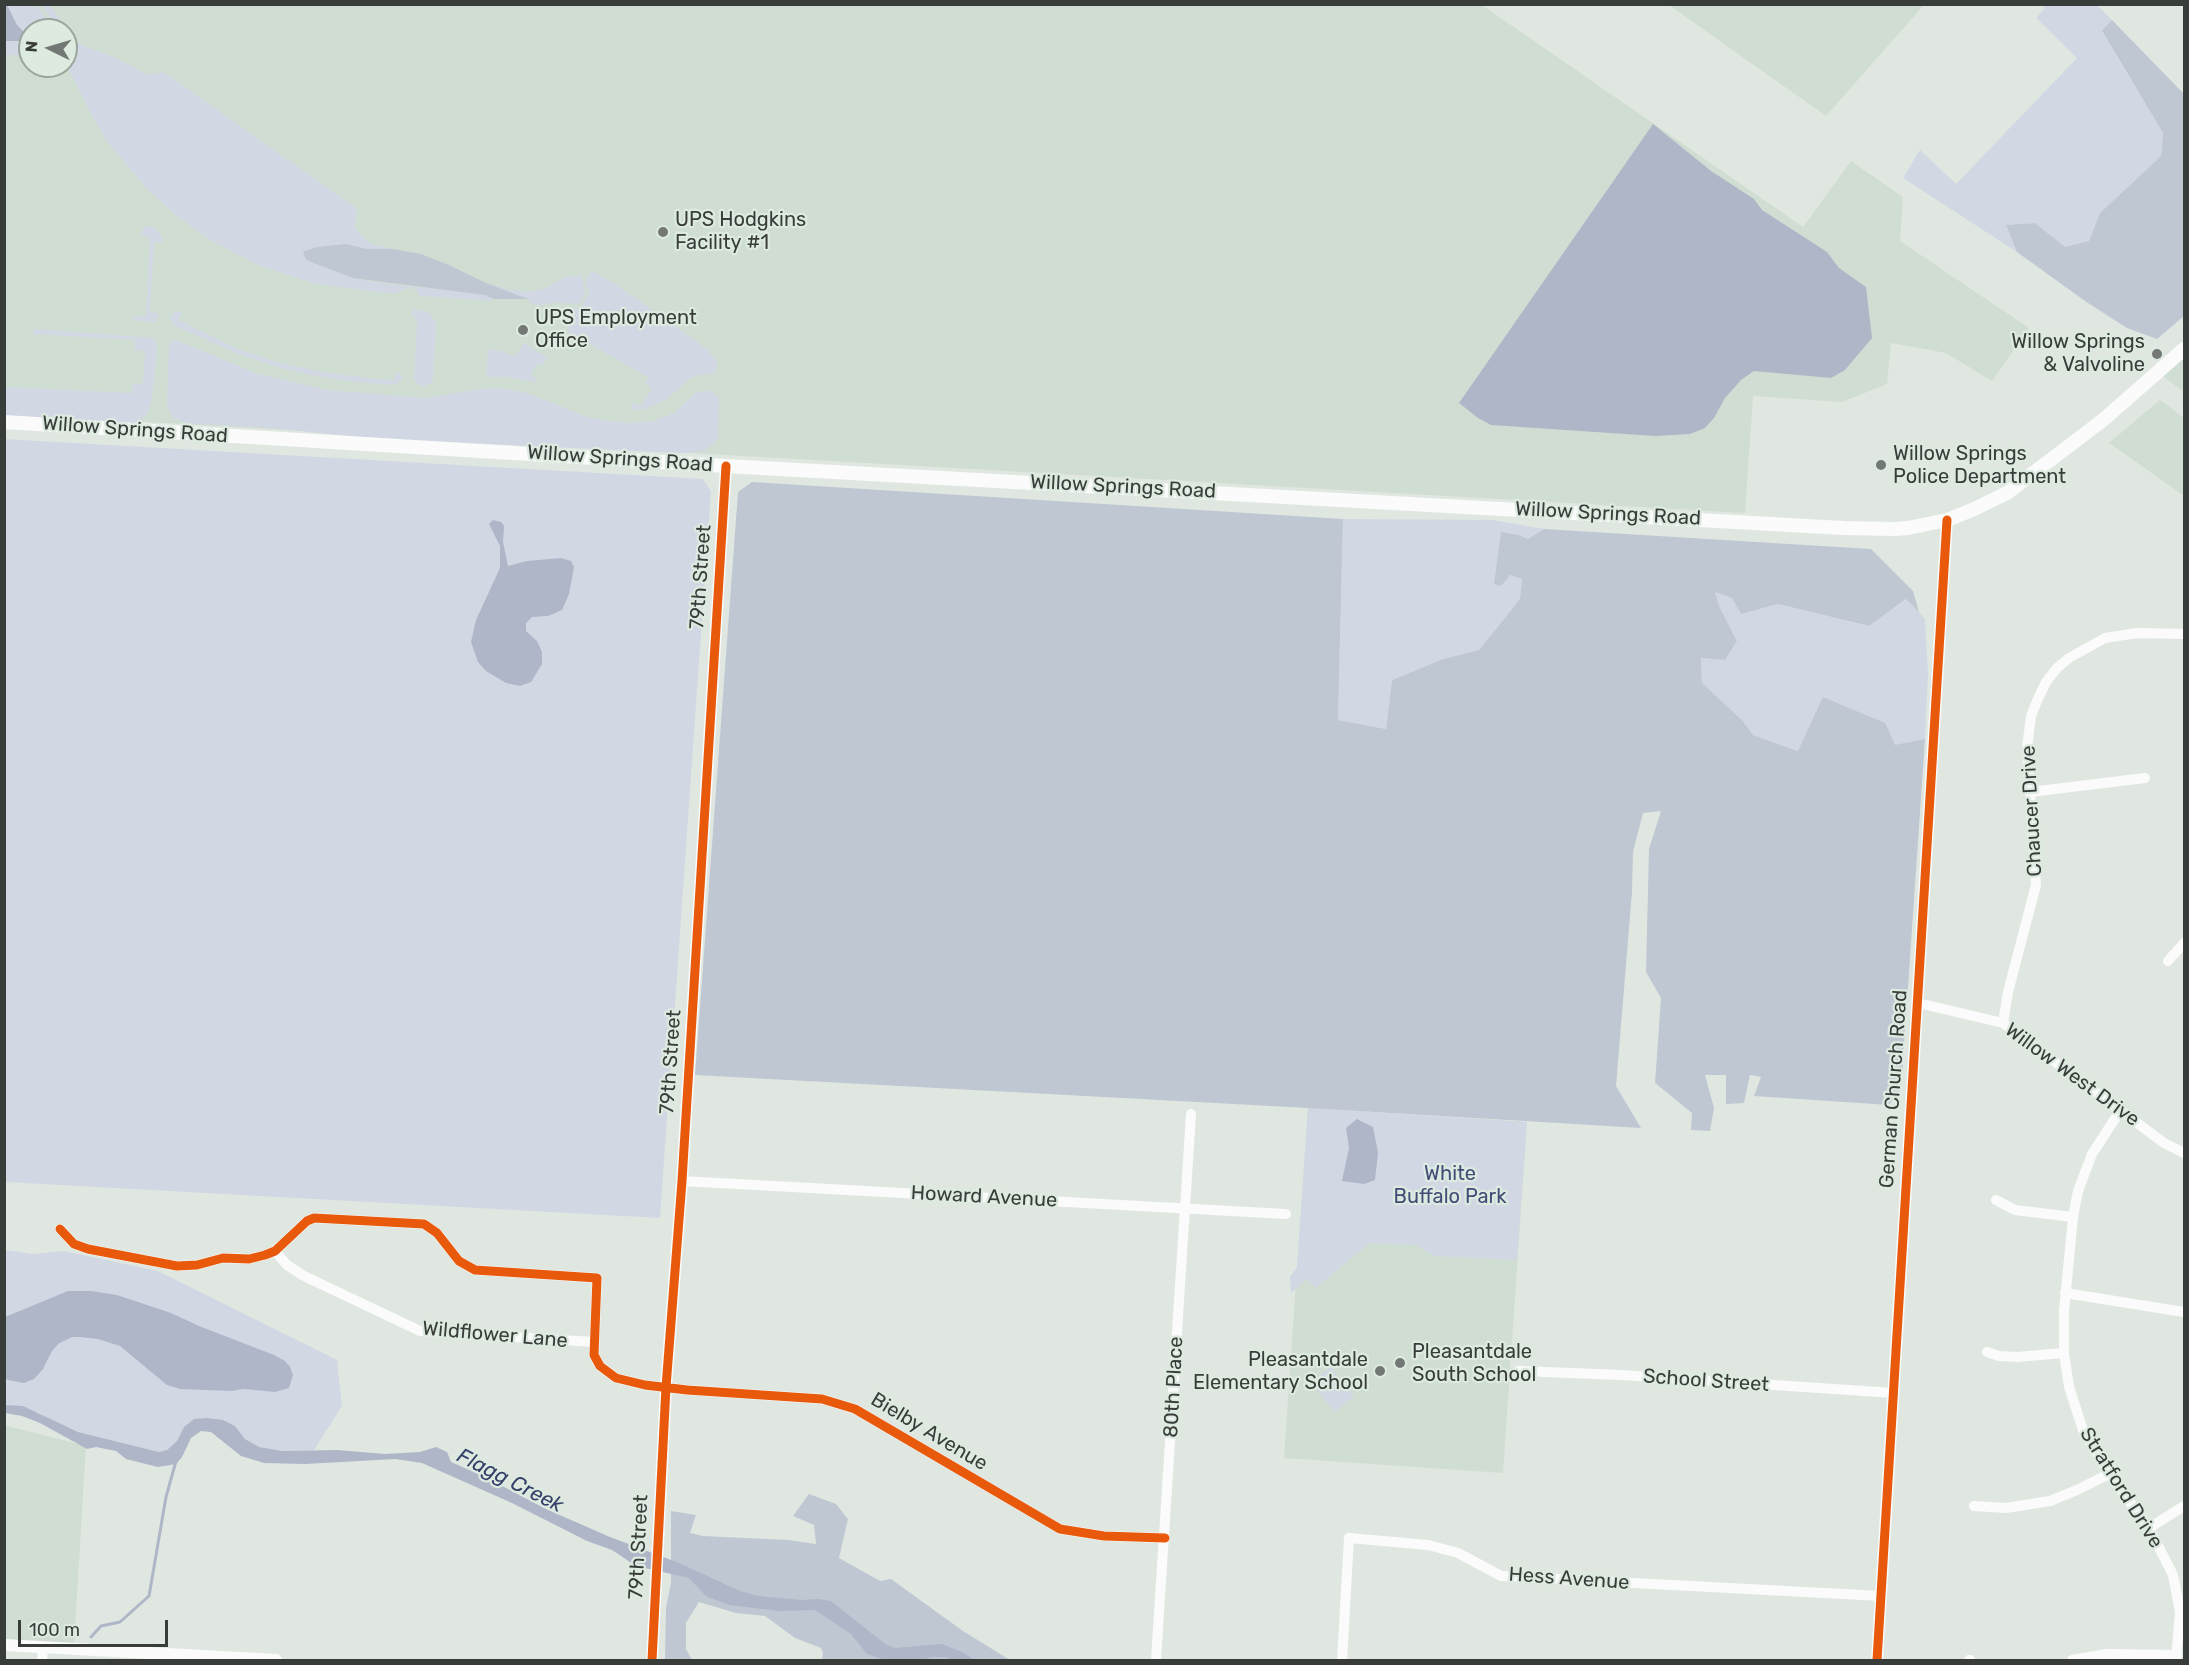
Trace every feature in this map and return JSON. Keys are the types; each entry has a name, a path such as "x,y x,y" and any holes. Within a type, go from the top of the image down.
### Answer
{"main road":[{"name":"Willow Springs Road","path":"4,422 726,466 1843,528 1908,528 1947,520 1990,502 2033,475 2103,420 2184,349"}],"street":[{"name":"79th Street","path":"652,1660 666,1387 682,1181 726,466"},
{"name":"German Church Road","path":"1877,1660 1947,520"},
{"name":"Chaucer Drive","path":"2002,1023 2036,885 2027,748 2031,716 2046,682 2069,658 2105,638 2137,633 2184,634"},
{"path":"2030,792 2145,778"},
{"path":"2168,961 2184,943"},
{"name":"Willow West Drive","path":"1918,1003 2002,1023 2164,1143 2184,1153"},
{"name":"Stratford Drive","path":"2120,1111 2092,1155 2078,1191 2065,1293 2064,1353 2075,1408 2083,1430 2109,1474 2150,1528 2173,1575 2180,1612 2176,1658"},
{"name":"80th Place","path":"1156,1660 1191,1114"},
{"name":"Howard Avenue","path":"682,1181 1286,1214"},
{"path":"1996,1200 2015,1210 2073,1217"},
{"path":"60,1228 75,1244 88,1249 177,1266 197,1265 224,1258 257,1258 275,1251 307,1221 314,1218 424,1224 437,1233 459,1262 475,1270 597,1278 593,1342"},
{"name":"Wildflower Lane","path":"275,1251 287,1265 304,1276 420,1331 593,1342"},
{"path":"2065,1293 2184,1312"},
{"name":"Bielby Avenue","path":"593,1342 594,1355 600,1366 616,1378 666,1387 822,1399 855,1409 1060,1529 1104,1536 1165,1538"},
{"path":"1987,1352 2008,1357 2064,1353"},
{"name":"School Street","path":"1519,1371 1622,1375 1894,1393"},
{"path":"1974,1506 2006,1508 2050,1501 2109,1474"},
{"path":"2150,1528 2184,1506"},
{"name":"Hess Avenue","path":"1342,1660 1349,1538 1428,1545 1458,1552 1501,1576 1881,1596"},
{"path":"4,1645 276,1660"},
{"path":"42,1660 43,1647"},
{"path":"2072,1660 2107,1654 2176,1658"}],"shaded area":[{"path":"5,4 1482,5 1803,227 1851,161 1903,197 1900,241 2029,328 1992,381 1946,353 1891,343 1887,384 1842,402 1753,396 1745,513 5,414"},
{"path":"1669,5 1924,5 1826,116"},
{"path":"2112,20 2184,94 2184,316 2157,339 2127,328 2017,252 2006,225 2035,223 2065,247 2089,241 2100,213 2161,156 2163,133 2102,31"},
{"path":"346,244 367,249 393,249 421,254 528,299 494,299 485,295 353,278 306,260 303,252 317,247"},
{"path":"2184,356 2184,392 2163,376"},
{"path":"2160,400 2184,418 2184,496 2109,443"},
{"path":"752,482 1343,519 1338,720 1386,729 1392,680 1443,659 1479,650 1520,599 1522,579 1510,575 1501,586 1494,584 1501,532 1528,539 1544,529 1871,549 1913,591 1919,612 1906,599 1869,626 1778,604 1741,614 1732,598 1715,592 1719,606 1737,641 1725,660 1701,658 1702,683 1742,720 1753,735 1798,751 1823,697 1885,723 1895,745 1925,739 1901,1089 1889,1105 1754,1096 1761,1077 1750,1075 1744,1103 1726,1104 1726,1075 1705,1075 1714,1108 1710,1131 1691,1130 1692,1113 1655,1083 1661,998 1646,972 1649,849 1661,811 1643,813 1633,852 1632,892 1616,1086 1641,1128 695,1075 738,492"},
{"name":"Pleasantdale South School","path":"1308,1108 1527,1122 1503,1473 1284,1458"},
{"path":"4,1425 86,1446 74,1645 5,1640"},
{"path":"809,1494 836,1504 848,1519 839,1558 880,1581 891,1579 963,1631 1010,1660 822,1660 821,1648 795,1638 765,1616 736,1613 699,1602 686,1623 686,1649 692,1660 665,1660 666,1608 671,1583 671,1511 696,1515 690,1533 703,1536 788,1540 816,1544 814,1525 793,1516"}],"green space":[{"path":"7,5 37,5 46,18 18,18 17,25"},
{"path":"42,5 50,5 59,18 51,18"},
{"path":"2042,5 2097,5 2112,20 2102,32 2163,133 2161,156 2100,213 2089,241 2065,247 2035,223 2006,225 2017,252 1903,178 1920,150 1956,184 2077,58 2036,18 2045,8"},
{"path":"4,41 18,42 18,56 5,55"},
{"path":"78,42 116,58 148,75 164,72 357,209 355,228 360,234 372,244 393,249 367,249 346,244 306,261 353,278 372,282 486,295 494,299 491,301 420,296 416,289 407,288 395,294 317,284 263,267 210,240 177,216 147,189 107,141 73,78 78,78"},
{"path":"147,226 153,227 163,238 162,242 154,242 150,312 158,313 158,316 156,321 152,322 133,320 134,316 146,316 150,238 142,235 143,229"},
{"path":"592,271 611,281 708,350 718,363 715,372 692,377 665,400 648,409 631,410 633,403 641,406 652,389 645,384 649,378 568,331 568,326 560,319 554,307 580,309 589,293 585,282"},
{"path":"582,276 585,294 579,304 554,302 551,306 546,302 542,306 532,304 528,299 486,283 510,290 528,292 544,289 565,277"},
{"path":"413,309 429,312 436,323 433,379 431,383 424,386 417,384 414,380 417,322 411,313"},
{"path":"176,311 182,313 178,320 240,350 276,362 321,372 376,379 394,380 396,372 401,375 402,380 395,385 357,382 315,376 277,367 239,354 173,325 170,317"},
{"path":"34,329 154,338 157,344 156,362 148,412 142,419 131,424 5,416 4,387 132,393 133,383 143,384 145,351 135,350 135,340 34,334 31,347"},
{"path":"174,339 258,374 328,390 425,398 502,388 527,393 587,417 610,421 652,422 674,413 696,393 709,390 719,397 718,437 715,443 705,450 673,453 367,438 272,428 186,423 174,418 167,405 169,344"},
{"path":"524,343 547,358 543,365 538,363 531,374 537,380 535,382 507,377 486,377 488,350 502,351 515,357"},
{"path":"4,439 703,479 711,491 660,1218 5,1182"},
{"path":"1343,519 1492,520 1544,529 1528,539 1519,535 1510,575 1522,579 1520,599 1479,650 1443,659 1392,680 1386,729 1338,720"},
{"path":"1715,592 1732,598 1741,614 1778,604 1868,626 1907,599 1925,619 1928,672 1925,739 1895,746 1799,751 1753,735 1742,720 1702,683 1701,658 1725,660 1737,641 1719,606"},
{"name":"White Buffalo Park","path":"1308,1108 1527,1122 1517,1260 1434,1256 1416,1245 1369,1243 1316,1288 1307,1279 1291,1293 1290,1277 1297,1267"},
{"path":"4,1250 33,1254 64,1251 158,1271 337,1360 342,1406 314,1450 282,1451 258,1447 245,1439 235,1426 207,1418 194,1420 184,1427 177,1441 167,1450 159,1452 78,1432 38,1412 5,1405"},
{"path":"1331,1367 1354,1396 1335,1412 1311,1383"}],"water":[{"path":"5,4 18,26 18,41 5,41"},
{"path":"1653,124 1711,171 1754,199 1762,210 1827,252 1839,268 1866,287 1872,338 1845,370 1831,378 1754,371 1741,380 1725,398 1714,418 1705,428 1690,434 1655,436 1491,425 1478,418 1459,403"},
{"path":"493,520 501,522 504,526 503,542 508,566 527,561 561,558 571,561 574,567 569,594 562,610 548,616 532,617 526,623 526,631 537,641 542,652 542,664 531,682 520,686 506,683 486,671 478,662 471,642 476,620 500,568 500,546 489,524"},
{"path":"1357,1119 1373,1127 1378,1153 1375,1180 1364,1184 1342,1181 1349,1148 1346,1128"},
{"path":"68,1291 91,1291 117,1295 171,1313 274,1355 290,1367 293,1375 289,1388 275,1392 244,1389 231,1391 180,1389 167,1385 120,1346 98,1339 80,1337 72,1337 58,1344 34,1379 24,1383 5,1378 5,1317"},
{"path":"4,1405 23,1406 78,1432 159,1452 167,1450 177,1441 184,1427 194,1419 207,1418 223,1420 235,1426 245,1439 259,1447 282,1451 337,1450 385,1454 420,1452 436,1447 447,1452 451,1462 546,1509 610,1537 679,1563 740,1591 758,1596 831,1601 885,1644 895,1648 942,1644 975,1660 932,1657 922,1660 886,1660 867,1654 851,1634 815,1610 779,1611 729,1605 706,1596 689,1578 636,1566 612,1550 587,1541 512,1503 422,1463 395,1459 305,1464 264,1463 241,1456 211,1432 201,1431 191,1438 176,1464 158,1467 126,1459 116,1451 96,1447 87,1449 40,1423 5,1413"}],"waterway":[{"path":"91,1637 101,1626 120,1622 149,1596 166,1497 176,1461"}],"cycle path":[{"path":"652,1660 666,1387 682,1181 726,466"},
{"path":"1877,1660 1947,520"},
{"path":"60,1229 74,1244 88,1249 177,1266 197,1265 223,1258 249,1259 265,1255 275,1251 307,1221 314,1218 424,1224 437,1233 459,1261 475,1270 597,1278 594,1355 600,1366 616,1378 645,1385 687,1390 822,1399 855,1409 1060,1529 1104,1536 1165,1538"}],"place":[{"name":"UPS Hodgkins Facility #1","path":"663,232"},
{"name":"UPS Employment Office","path":"523,330"},
{"name":"Willow Springs & Valvoline","path":"2157,354"},
{"name":"Willow Springs Police Department","path":"1881,465"},
{"name":"Pleasantdale South School","path":"1400,1363"},
{"name":"Pleasantdale Elementary School","path":"1380,1371"}],"water label":[{"name":"Flagg Creek","path":"510,1481"}]}
